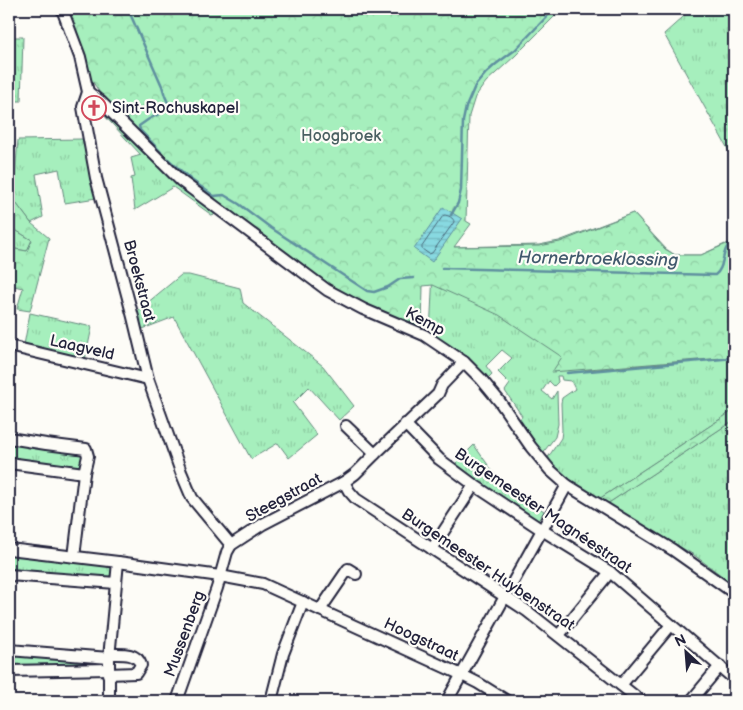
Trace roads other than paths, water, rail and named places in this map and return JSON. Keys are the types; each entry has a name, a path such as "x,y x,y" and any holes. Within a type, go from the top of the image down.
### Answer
{"street":[{"name":"Broekstraat","path":"62,9 80,57 88,92 82,107 96,178 148,379 192,498 231,545"},
{"name":"Kemp","path":"88,92 100,101 180,181 327,290 363,309 424,335 464,362 500,402 537,455 567,485 673,550 734,593"},
{"name":"Laagveld","path":"9,346 148,379"},
{"name":"Steegstraat","path":"231,545 263,524 344,482 355,474 438,394 442,385 464,362"},
{"name":"Burgemeester Magnéestraat","path":"405,424 439,459 474,485 610,572 734,679"},
{"path":"346,426 374,454"},
{"path":"9,438 86,449 88,456 84,473 74,557"},
{"path":"9,463 84,473"},
{"name":"Burgemeester Huybenstraat","path":"344,482 356,499 527,611 640,701"},
{"path":"432,549 474,485"},
{"path":"448,701 567,485"},
{"path":"220,576 231,545"},
{"name":"Hoogstraat","path":"9,549 220,576 263,584 462,675 507,701"},
{"path":"109,701 109,656 118,562"},
{"path":"320,610 348,569 356,574"},
{"path":"559,635 610,572"},
{"path":"9,575 116,584"},
{"name":"Mussenberg","path":"177,701 220,576"},
{"path":"271,701 283,654 303,602"},
{"path":"621,684 671,624"},
{"path":"9,650 135,656 140,660 141,665 136,673 9,671"},
{"path":"691,701 720,666"}],"water":[{"path":"443,207 462,219 432,262 414,249"}],"waterway":[{"name":"Hornerbroeklossing","path":"128,9 169,105 167,110 139,126 140,130 161,152"},
{"path":"451,215 458,203 461,190 463,121 466,107 475,86 486,73 515,50 554,9"},
{"name":"Hornerbroeklossing","path":"168,159 190,179 214,196 224,195 239,204 271,228 367,291 374,292 388,287 400,279 414,278"},
{"name":"Hornerbroeklossing","path":"442,268 715,275 720,268 729,244 734,244"},
{"name":"Hornerbroeklossing","path":"567,373 734,358"}],"place":[{"name":"Sint-Rochuskapel","path":"94,108"}],"park label":[{"name":"Hoogbroek","path":"341,136"}]}
